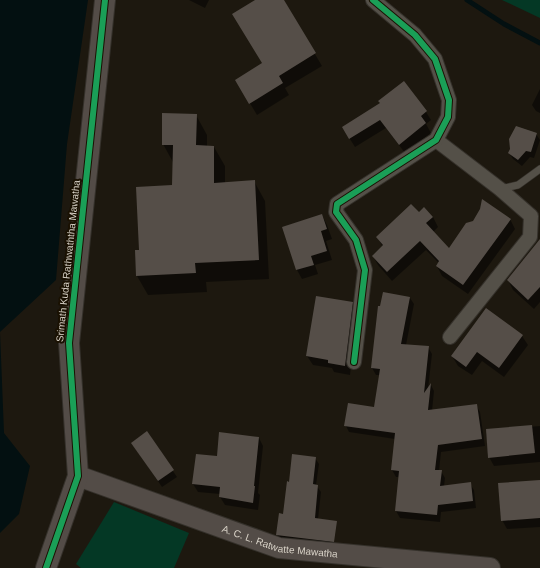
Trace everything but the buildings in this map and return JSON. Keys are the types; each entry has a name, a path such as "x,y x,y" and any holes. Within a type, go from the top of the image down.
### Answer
{"street":[{"name":"Srimath Kuda Rathwaththa Mawatha","path":"48,567 78,476 69,343 105,0"},
{"path":"354,362 365,270 356,240 336,212 337,204 436,140 448,117 449,100 435,59 415,35 372,0"},
{"path":"436,140 500,189 531,216 530,237 450,337"},
{"name":"A. C. L. Ratwatte Mawatha","path":"78,476 279,548 490,568"}],"lane":[{"path":"500,189 518,185 540,169"}],"green space":[{"path":"502,0 540,0 540,18"},
{"path":"114,502 189,533 174,568 81,568 76,564"}],"shaded area":[{"path":"0,0 88,0 67,144 56,280 0,332"},
{"path":"0,332 4,433 30,466 19,514 0,533"}],"waterway":[{"path":"467,0 504,24 540,43"}],"cycle path":[{"path":"46,568 78,476 69,343 105,0"},
{"path":"354,362 365,270 356,240 336,212 337,204 436,140 448,117 449,100 435,59 415,35 373,0"}]}
